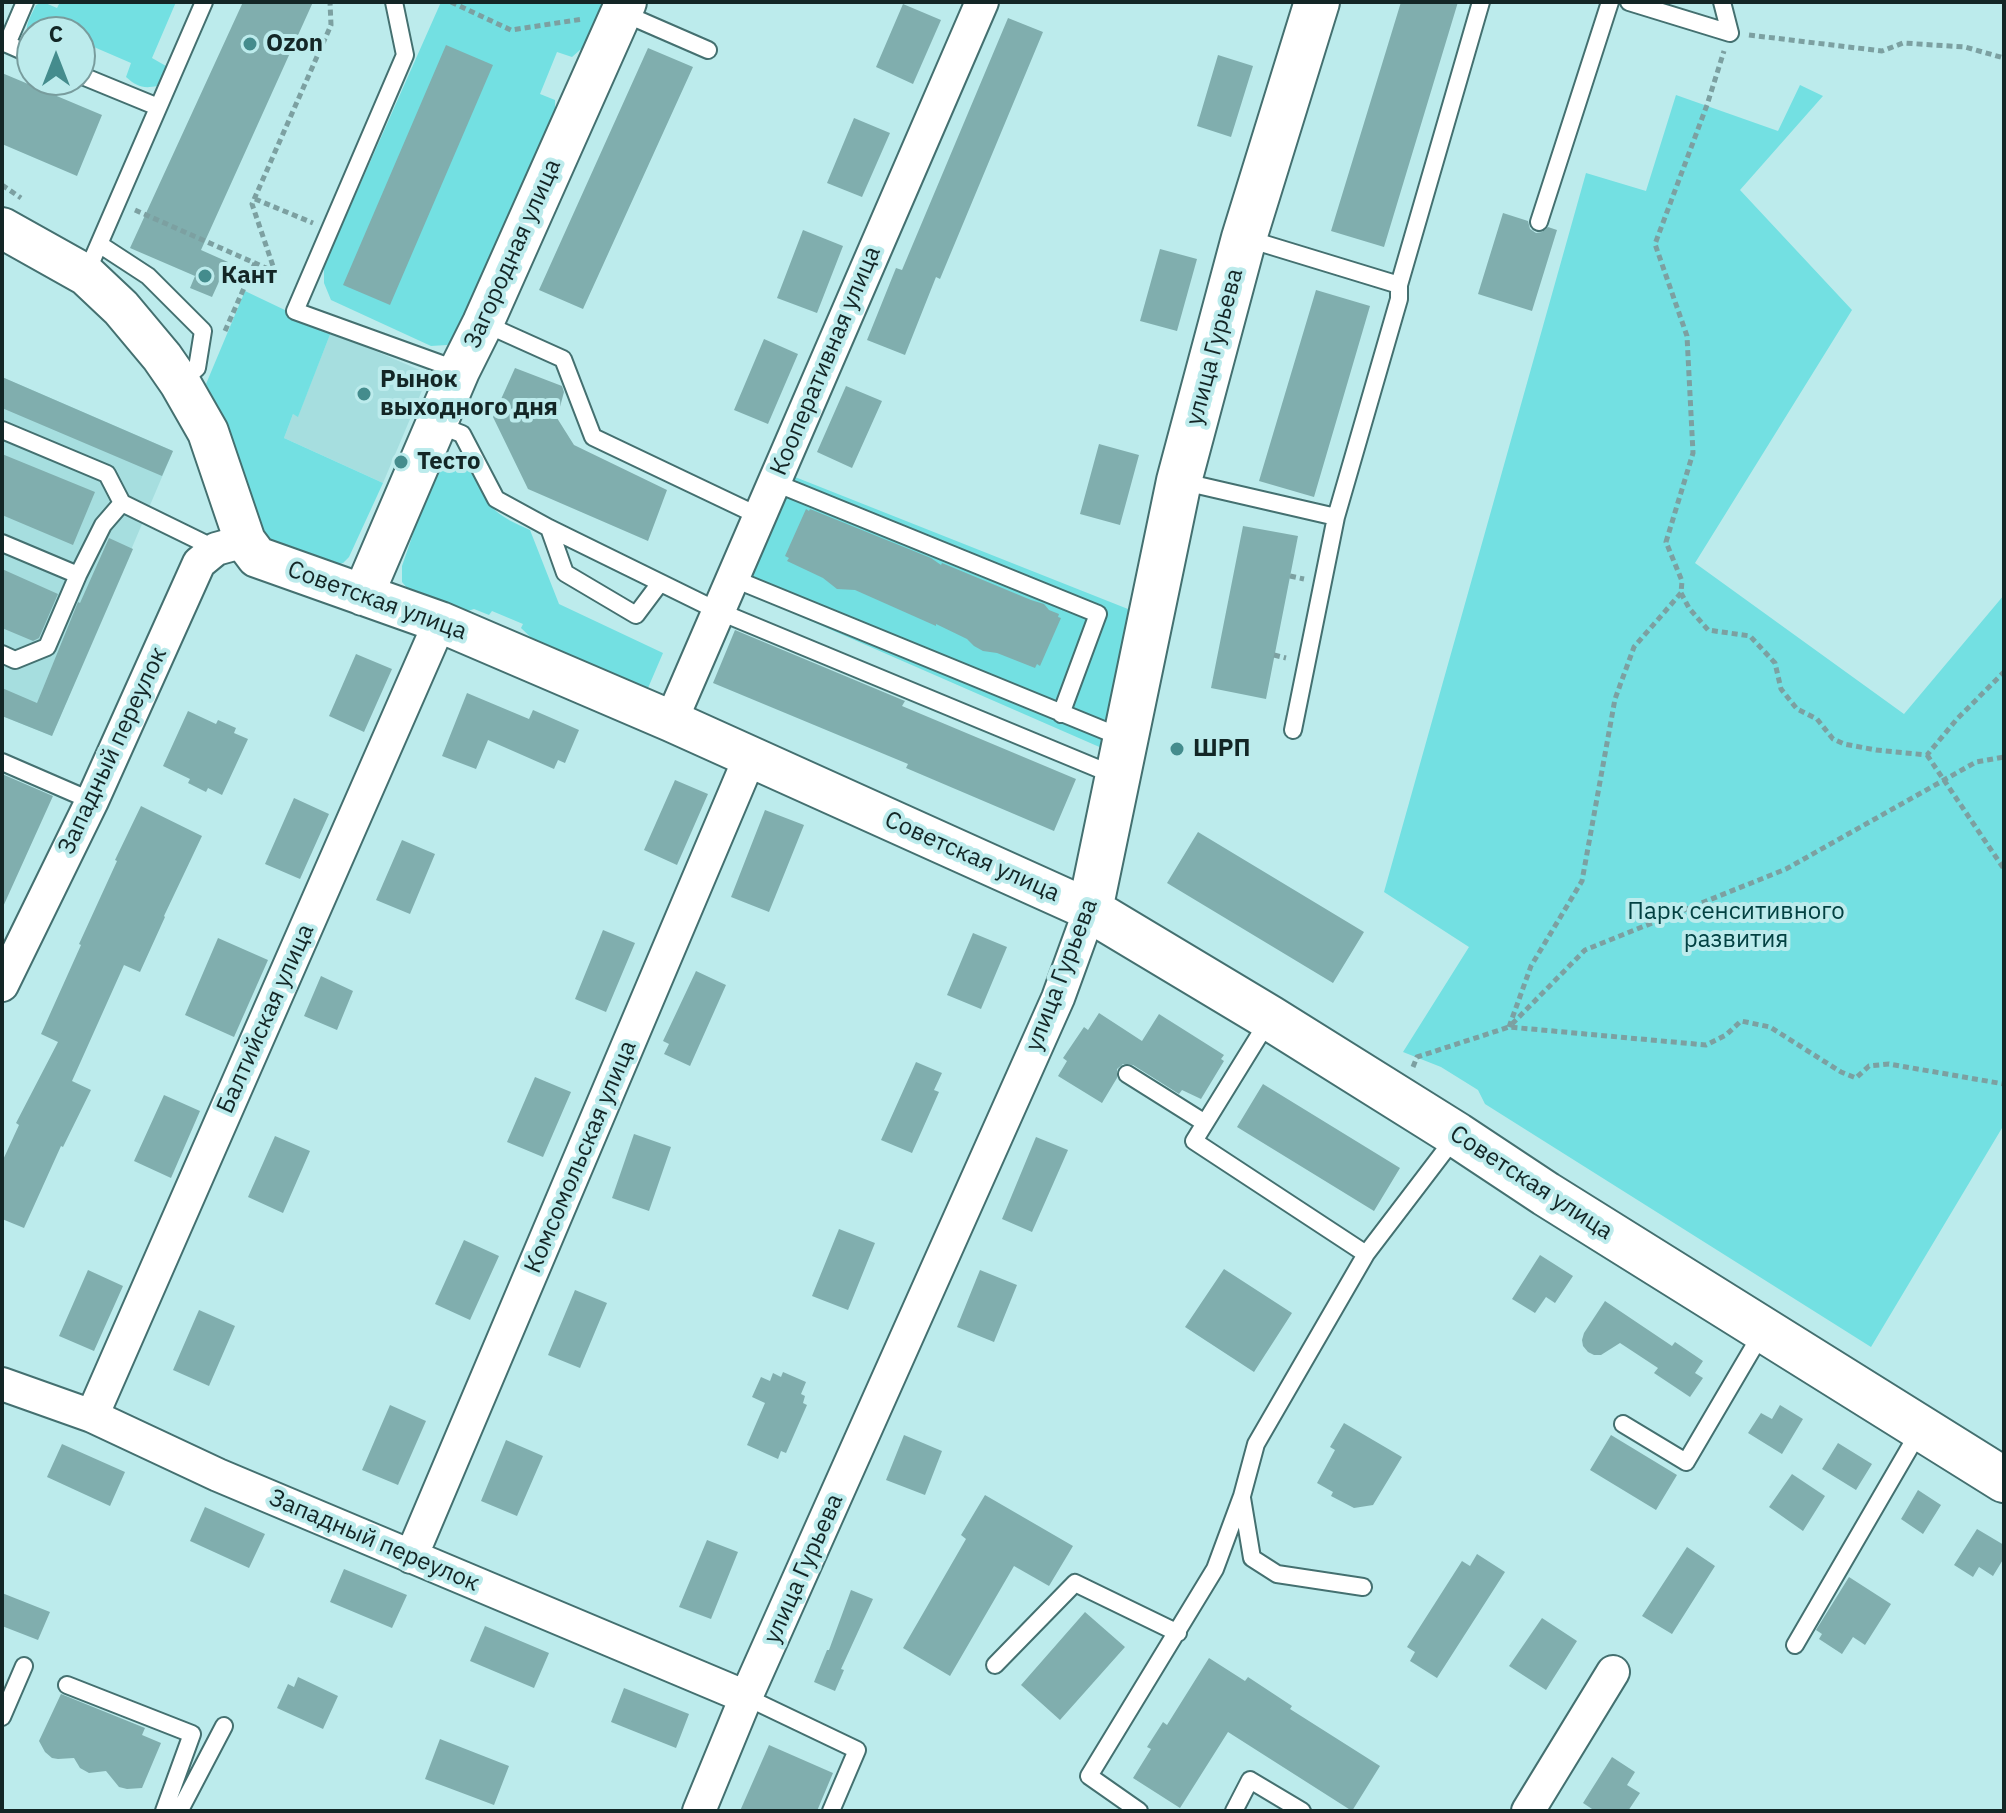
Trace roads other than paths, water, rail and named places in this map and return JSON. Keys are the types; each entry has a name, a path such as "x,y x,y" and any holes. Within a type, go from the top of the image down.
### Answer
{"main road":[{"name":"улица Гурьева","path":"1090,910 1179,481 1244,238 1317,2"},
{"name":"Советская улица","path":"1090,910 1270,1018 2004,1480"}],"street":[{"name":"Кооперативная улица","path":"671,721 982,2"},
{"name":"Загородная улица","path":"363,595 459,371 483,323 614,10"},
{"path":"2,228 92,260 121,308 162,357 208,432 230,545"},
{"name":"Советская улица","path":"230,545 440,622 671,721 1090,910"},
{"name":"Западный переулок","path":"2,985 92,801 199,563 230,545"},
{"name":"Балтийская улица","path":"92,1416 440,622"},
{"name":"Комсомольская улица","path":"411,1557 750,757"},
{"name":"улица Гурьева","path":"699,1811 746,1697 1058,998 1090,910"},
{"name":"Западный переулок","path":"2,1384 92,1416 218,1475 746,1697"},
{"path":"1528,1811 1613,1672"}],"lane":[{"path":"4,43 25,2"},
{"path":"92,260 204,2"},
{"path":"394,2 405,55 295,311 459,371"},
{"path":"1293,730 1336,517 1481,2"},
{"path":"1539,222 1610,2"},
{"path":"1629,2 1730,33 1722,2"},
{"path":"614,10 708,50"},
{"path":"96,82 158,107"},
{"path":"1244,238 1399,285"},
{"path":"483,323 563,359 593,437 759,516"},
{"path":"436,424 462,434 496,499 660,583 718,611 1121,758"},
{"path":"2,430 107,474 122,503 230,545"},
{"path":"1179,481 1336,517"},
{"path":"773,482 1098,614 1061,714"},
{"path":"2,654 15,660 47,647 103,525 122,503"},
{"path":"549,528 565,573 636,615 660,583"},
{"path":"2,543 78,575"},
{"path":"732,578 1061,714 1121,758"},
{"path":"2,762 92,801"},
{"path":"1270,1018 1194,1141 1366,1254"},
{"path":"1127,1074 1205,1123"},
{"path":"1139,1811 1089,1776 1215,1569 1242,1496 1256,1444 1366,1254 1457,1135"},
{"path":"1623,1424 1686,1462 1763,1330"},
{"path":"1795,1645 1920,1428"},
{"path":"1242,1496 1252,1558 1277,1574 1363,1587"},
{"path":"995,1665 1075,1583 1178,1633"},
{"path":"2,1717 24,1666"},
{"path":"67,1685 192,1734 173,1810"},
{"path":"746,1697 857,1750 831,1811"},
{"path":"173,1810 224,1726"},
{"path":"1234,1811 1250,1780 1302,1811"}],"place":[{"name":"Ozon","path":"250,44"},
{"name":"Кант","path":"205,276"},
{"name":"Рынок выходного дня","path":"364,394"},
{"name":"Тесто","path":"401,462"},
{"name":"ШРП","path":"1177,749"}],"park label":[{"name":"Парк сенситивного развития","path":"1736,926"}]}
